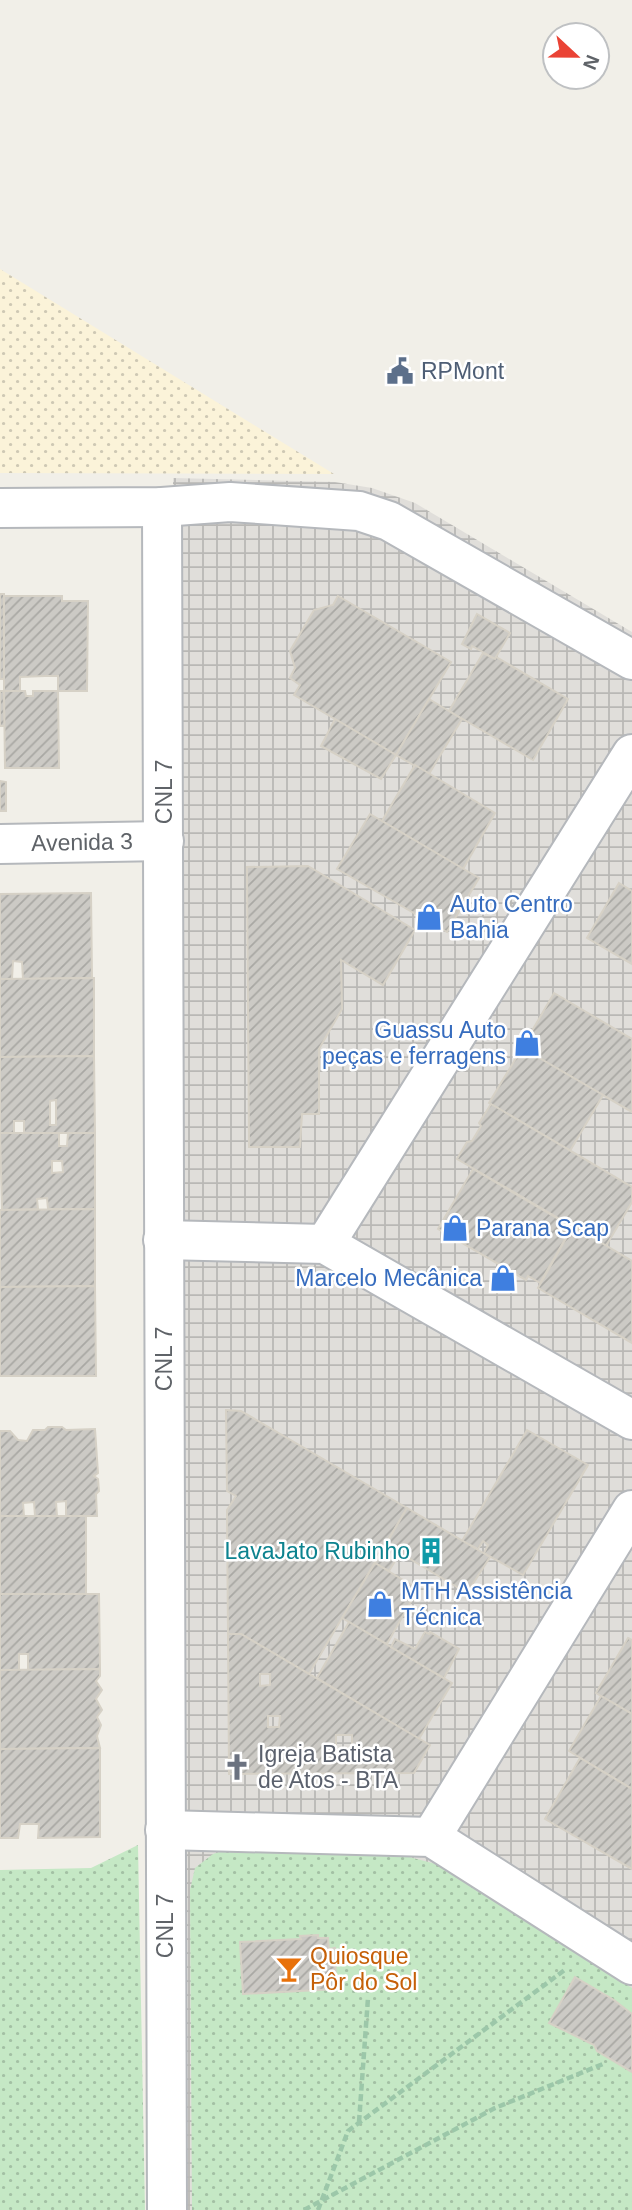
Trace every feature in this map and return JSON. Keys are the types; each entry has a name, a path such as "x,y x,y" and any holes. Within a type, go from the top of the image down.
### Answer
{"street":[{"path":"0,508 162,507 230,502 359,511 389,521 632,660"},
{"name":"CNL 7","path":"162,507 167,2210"},
{"path":"325,1244 632,754"},
{"name":"Avenida 3","path":"0,844 164,841"},
{"path":"163,1240 325,1244 632,1420"},
{"path":"431,1837 632,1510"},
{"path":"164,1830 431,1837 632,1965"}],"path":[{"path":"317,2210 348,2131 571,1965"},
{"path":"359,2123 368,1998"},
{"path":"304,2210 495,2108 603,2064"}],"shaded area":[{"path":"173,478 335,482 372,488 415,503 632,632 632,2210 175,2210"}],"sand":[{"path":"0,269 334,474 0,473"}],"green space":[{"path":"248,1843 409,1857 436,1864 632,1988 632,2210 192,2210 190,1890 195,1868 213,1854"},
{"path":"138,1845 145,2210 0,2210 0,1870 91,1868"}],"building":[{"path":"0,594 4,594 4,679 0,679"},
{"path":"4,596 62,596 62,601 88,601 87,691 58,691 58,676 45,676 20,677 20,691 4,691"},
{"path":"338,596 451,662 396,755 294,695 300,685 290,678 295,668 290,651 314,610 333,605"},
{"path":"477,614 510,633 495,659 472,646 471,649 462,644"},
{"path":"483,653 495,659 496,657 568,699 533,760 449,711"},
{"path":"0,691 4,691 5,726 0,726"},
{"path":"4,691 25,691 26,696 33,696 33,691 58,691 59,768 5,768"},
{"path":"429,699 462,719 429,774 396,755"},
{"path":"335,719 396,755 381,779 321,746"},
{"path":"415,765 495,813 463,869 382,821"},
{"path":"0,781 6,782 6,811 0,811"},
{"path":"370,814 479,878 447,932 337,869"},
{"path":"308,866 415,930 383,985 341,960 342,1009 319,1049 319,1114 302,1114 300,1147 249,1147 247,867"},
{"path":"619,883 632,891 632,964 587,938"},
{"path":"91,893 92,978 23,979 22,962 13,961 12,979 0,979 0,894"},
{"path":"94,978 94,1056 0,1057 0,979"},
{"path":"554,993 632,1039 632,1112 522,1048"},
{"path":"522,1048 603,1095 570,1151 489,1103"},
{"path":"94,1056 95,1133 24,1133 24,1121 14,1121 14,1133 0,1133 0,1057","holes":["56,1100 56,1125 50,1125 50,1101"]},
{"path":"491,1104 632,1187 632,1202 606,1246 457,1159 467,1142 472,1141"},
{"path":"0,1133 59,1133 59,1146 67,1146 68,1133 95,1133 95,1209 48,1209 47,1198 37,1199 38,1209 2,1210","holes":["52,1161 62,1161 63,1172 52,1173"]},
{"path":"473,1169 572,1227 540,1283 528,1276 526,1280 438,1229"},
{"path":"95,1209 95,1286 0,1287 0,1210"},
{"path":"573,1226 632,1261 632,1343 538,1288"},
{"path":"95,1286 96,1376 0,1376 0,1287"},
{"path":"226,1410 241,1411 407,1508 309,1674 241,1634 228,1634 227,1510 236,1496 227,1491"},
{"path":"48,1427 62,1427 66,1430 95,1429 98,1473 94,1476 98,1479 99,1491 96,1494 97,1516 66,1516 66,1501 56,1502 57,1516 35,1516 34,1502 23,1503 24,1516 0,1516 0,1431 10,1431 18,1440 27,1441 33,1430 45,1430"},
{"path":"527,1430 588,1465 523,1575 484,1553 488,1545 483,1541 478,1549 462,1541"},
{"name":"LavaJato Rubinho","path":"407,1508 490,1557 467,1593 400,1553 389,1571 375,1563"},
{"path":"0,1516 86,1516 86,1594 0,1594"},
{"name":"MTH Assistência Técnica","path":"375,1563 418,1589 387,1644 342,1618"},
{"path":"0,1594 99,1594 100,1669 28,1670 28,1654 19,1654 19,1670 0,1670"},
{"path":"349,1622 452,1683 419,1739 317,1678"},
{"path":"425,1632 430,1632 459,1649 444,1678 391,1647 395,1639 415,1649"},
{"path":"228,1634 241,1634 430,1745 414,1773 229,1774","holes":["260,1674 270,1674 270,1685 260,1686","268,1716 280,1716 279,1727 268,1727","336,1735 352,1735 352,1748 336,1749"]},
{"path":"628,1638 632,1640 632,1714 596,1693"},
{"path":"100,1669 100,1676 96,1681 102,1690 96,1699 102,1710 97,1717 101,1725 97,1736 100,1748 0,1749 0,1670"},
{"path":"601,1696 632,1714 632,1789 569,1751"},
{"path":"100,1748 100,1837 38,1838 39,1824 20,1824 18,1838 0,1838 0,1749"},
{"path":"580,1758 632,1789 632,1869 545,1819"},
{"name":"Quiosque Pôr do Sol","path":"318,1935 318,1938 328,1938 329,1949 335,1948 336,1989 243,1994 240,1942 301,1939 300,1936"},
{"path":"575,1977 632,2014 632,2072 597,2051 594,2045 549,2023"}],"place":[{"name":"RPMont","path":"400,371"},
{"name":"Auto Centro Bahia","path":"429,917"},
{"name":"Guassu Auto peças e ferragens","path":"527,1043"},
{"name":"Parana Scap","path":"455,1228"},
{"name":"Marcelo Mecânica","path":"503,1278"},
{"name":"LavaJato Rubinho","path":"431,1551"},
{"name":"MTH Assistência Técnica","path":"380,1604"},
{"name":"Igreja Batista de Atos - BTA","path":"237,1767"},
{"name":"Quiosque Pôr do Sol","path":"289,1969"}]}
